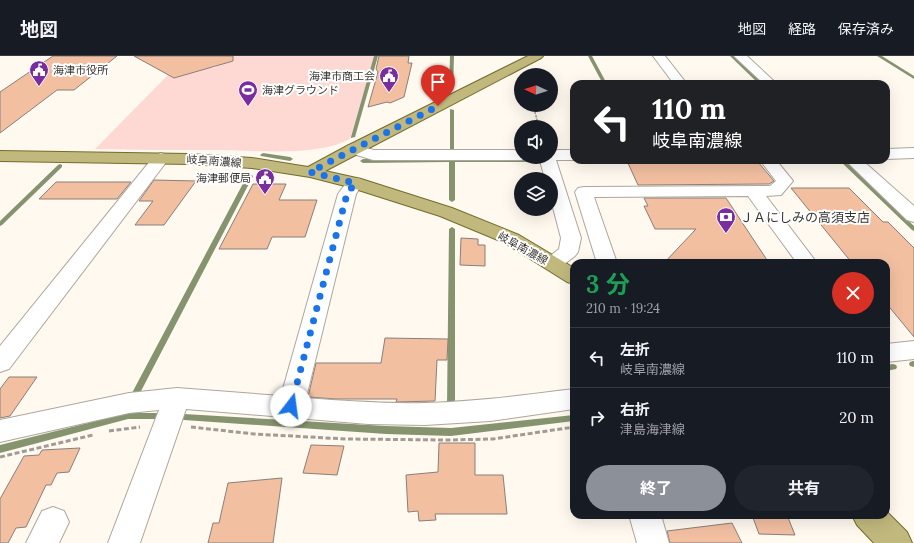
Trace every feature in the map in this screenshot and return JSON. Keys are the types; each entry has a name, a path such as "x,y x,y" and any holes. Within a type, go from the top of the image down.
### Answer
{"main road":[{"path":"310,172 352,149 537,56"},
{"name":"岐阜南濃線","path":"0,156 189,159 252,164 310,172 355,183 446,212 512,239 570,275"},
{"path":"872,519 896,543"}],"street":[{"path":"659,56 677,80"},
{"path":"740,56 767,80"},
{"path":"352,149 373,155 514,155"},
{"path":"890,154 914,154"},
{"path":"558,155 570,155"},
{"path":"0,363 160,158"},
{"path":"549,164 571,238 568,252 552,264"},
{"path":"606,259 584,192 774,191 786,181 771,164"},
{"path":"857,164 914,216"},
{"path":"291,406 347,194 355,183"},
{"path":"753,191 804,259"},
{"path":"890,353 914,350"},
{"path":"124,543 177,398"},
{"path":"0,431 128,403 177,398 368,413 425,414 490,410 570,400"},
{"path":"646,519 654,543"}],"path":[{"path":"102,433 167,424 254,434 338,439 448,440 493,439 570,428"},
{"path":"0,458 94,434"}],"shaded area":[{"name":"海津グラウンド","path":"225,56 374,56 350,139 322,148 288,151 95,149 168,75 199,67 215,68"}],"building":[{"name":"海津市役所","path":"53,56 117,56 74,90 57,90 0,133 0,92"},
{"path":"134,56 233,56 233,61 174,78"},
{"path":"379,56 409,56 408,63 412,63 404,97 390,103 387,102 368,107 378,72 376,69"},
{"path":"628,164 760,164 774,181 769,184 638,185"},
{"path":"154,180 196,181 164,225 135,225 153,201 139,201"},
{"path":"56,182 131,182 117,199 39,199"},
{"path":"253,184 286,184 279,200 317,200 305,237 272,237 267,249 219,249"},
{"path":"791,188 849,188 883,222 888,222 914,248 914,337 890,308 890,259 849,259"},
{"path":"644,198 726,198 766,259 668,259 696,229 655,229 644,206 648,206"},
{"path":"461,238 478,239 478,245 485,245 485,266 460,265"},
{"path":"385,338 448,339 447,360 437,360 435,401 396,402 397,399 336,399 308,397 316,363 381,363"},
{"path":"9,377 37,377 10,416 0,418 0,389"},
{"path":"439,443 475,443 475,475 503,475 507,514 435,514 436,520 419,521 418,511 408,512 406,475 438,472"},
{"path":"311,445 344,446 337,475 303,473"},
{"path":"80,448 69,472 57,473 51,485 46,485 26,527 16,528 8,543 0,543 0,499 24,456 39,455 42,450"},
{"path":"282,478 273,543 208,543 213,523 219,523 228,483"},
{"path":"753,519 789,519 795,535 759,534"},
{"path":"732,523 742,543 670,543 667,531"}],"waterway":[{"path":"353,137 376,56"},
{"path":"451,89 452,56"},
{"path":"590,56 603,80"},
{"path":"732,56 757,80"},
{"path":"879,56 914,78"},
{"path":"452,110 452,153"},
{"path":"263,155 290,159"},
{"path":"363,161 452,160"},
{"path":"452,160 452,200"},
{"path":"452,160 514,160"},
{"path":"846,164 914,229"},
{"path":"0,224 60,166"},
{"path":"136,393 250,176"},
{"path":"451,406 452,229"},
{"path":"0,449 128,416 160,416"},
{"path":"184,417 386,430 451,432 570,418"}],"place":[{"name":"海津市役所","path":"39,87"},
{"name":"海津市商工会","path":"389,93"},
{"name":"海津グラウンド","path":"248,107"},
{"name":"海津郵便局","path":"265,195"},
{"name":"ＪＡにしみの高須支店","path":"726,234"}],"route":[{"path":"291,406 347,194 355,183 310,172 438,106"}]}
